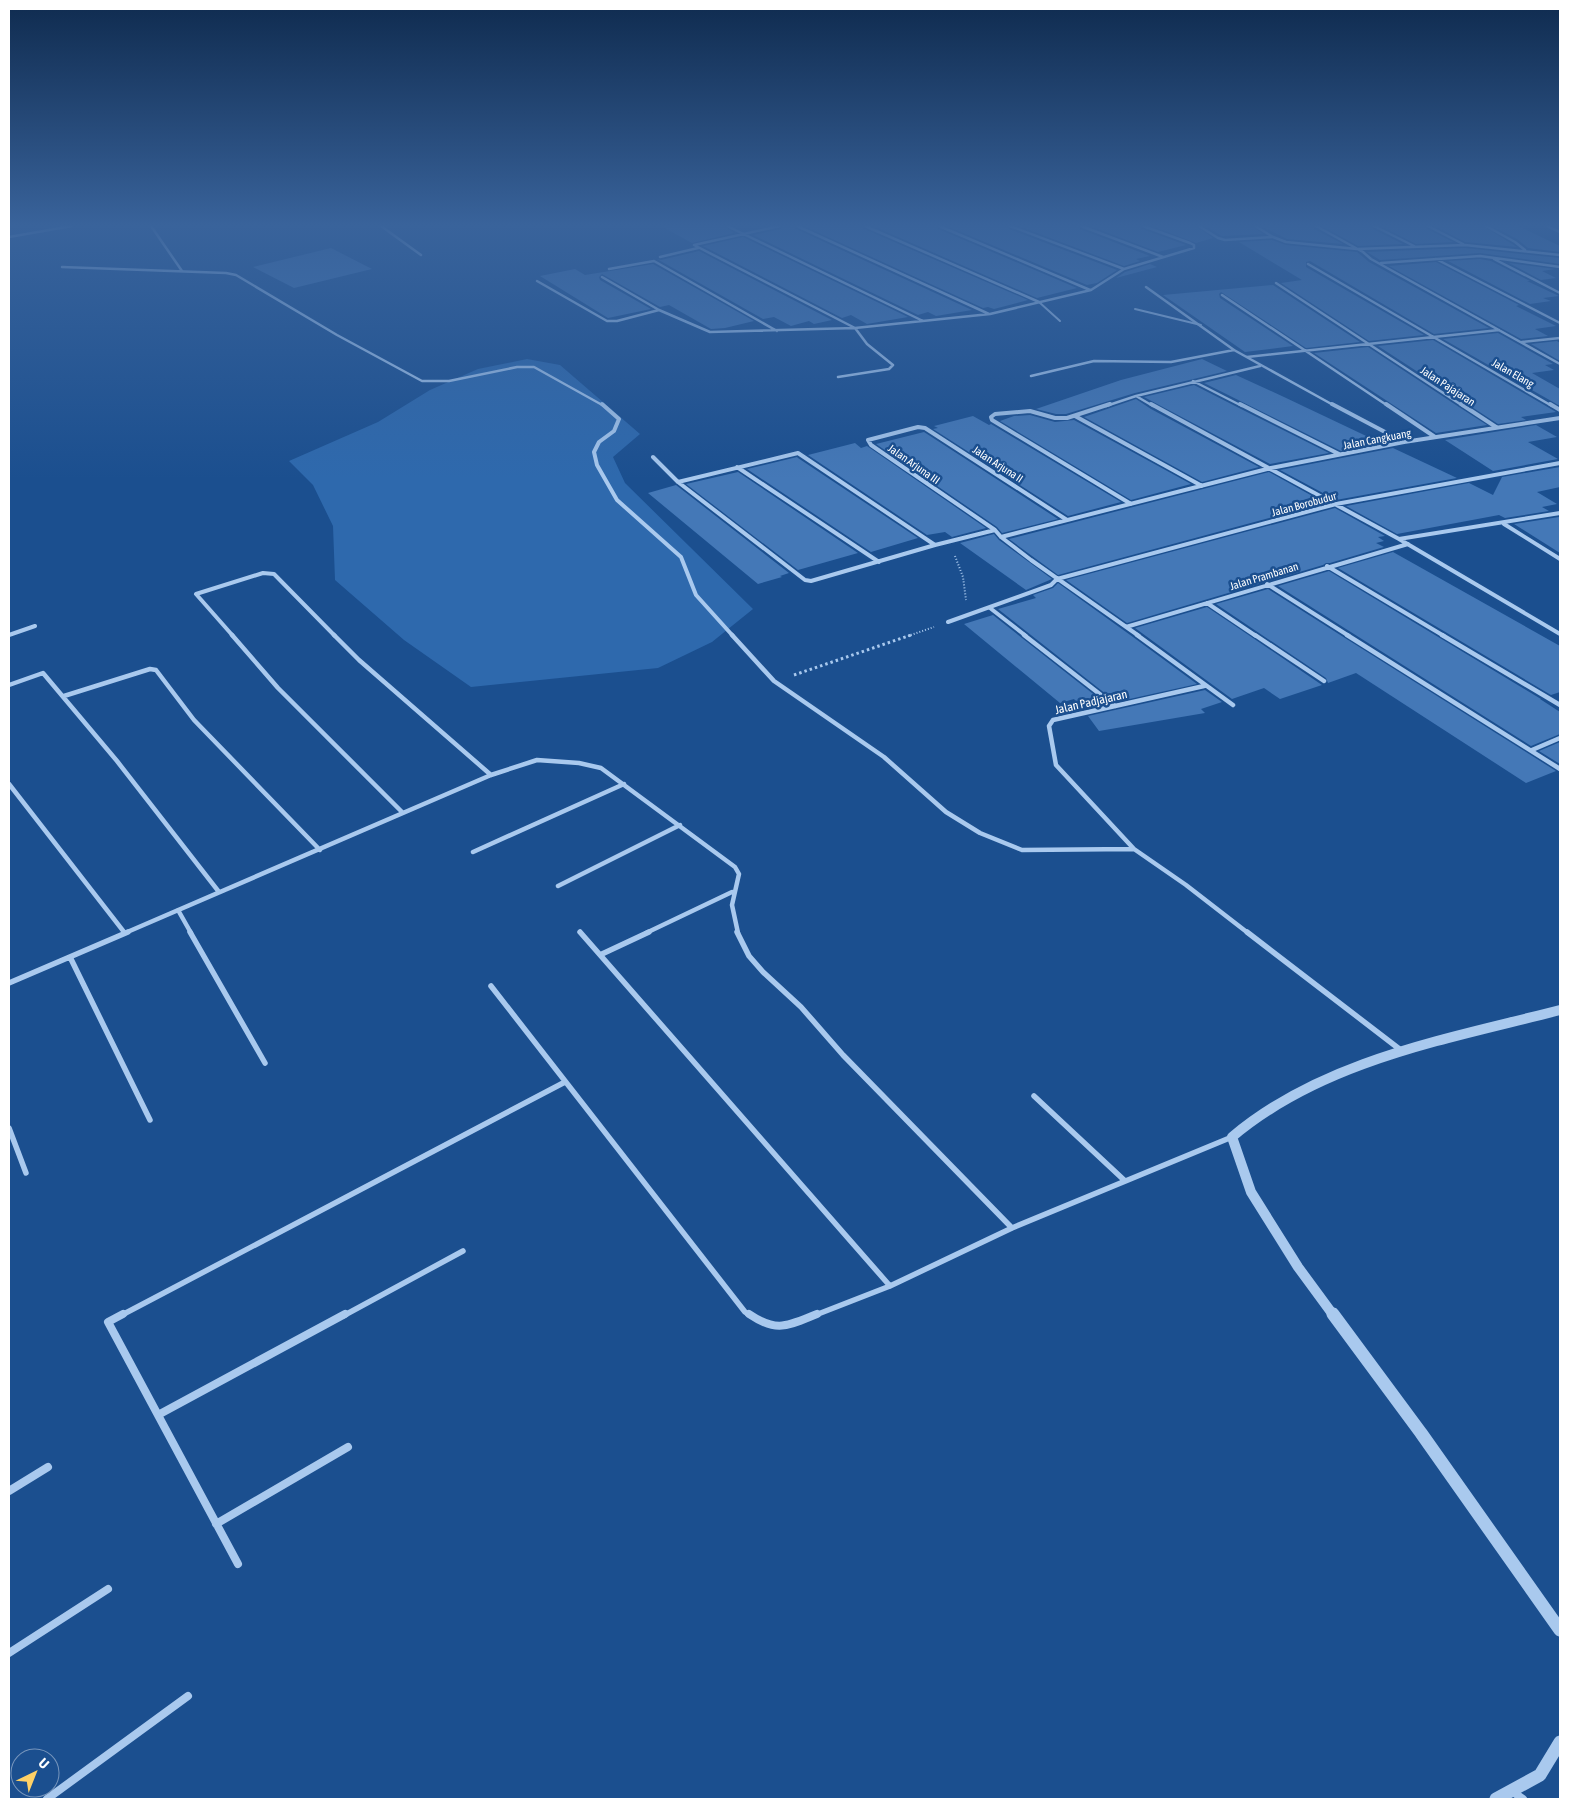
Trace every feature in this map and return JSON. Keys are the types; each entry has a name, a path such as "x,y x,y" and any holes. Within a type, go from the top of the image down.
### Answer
{"street":[{"path":"295,310 422,381 449,381 517,367 534,368 613,412 620,419 614,431 599,442 594,452 597,465 617,500 681,557 696,595 774,681 884,757 946,812 980,833 1022,850 1134,849"},
{"path":"589,310 607,321 617,321 658,310"},
{"path":"660,310 710,332 855,328 923,322 990,314 1005,310"},
{"path":"741,310 777,331"},
{"path":"820,310 855,328 867,344 893,365 889,369 838,377"},
{"path":"899,310 923,322"},
{"path":"982,310 990,314"},
{"path":"1179,310 1234,350 1260,366 1404,442"},
{"path":"1245,310 1435,437"},
{"name":"Jalan Pajajaran","path":"1317,310 1496,427"},
{"name":"Jalan Elang","path":"1387,310 1560,410"},
{"path":"1465,310 1560,364"},
{"path":"1536,310 1560,323"},
{"path":"1247,357 1500,330"},
{"path":"1522,342 1560,338"},
{"path":"1032,376 1094,361 1171,362 1234,350"},
{"path":"1131,504 992,420 991,417 995,414 1030,411 1055,418 1074,416 1136,396 1260,366"},
{"path":"1193,381 1340,454"},
{"path":"1136,396 1408,544 1560,634"},
{"path":"1074,416 1202,486"},
{"name":"Jalan Cangkuang","path":"1001,537 1271,468 1404,442 1560,418"},
{"name":"Jalan Arjuna II","path":"918,427 930,430 1067,520"},
{"name":"Jalan Arjuna III","path":"918,427 868,440 871,445 994,530"},
{"path":"678,482 793,453 804,455 935,545"},
{"path":"653,457 678,482 805,580 811,581 994,530 1057,580 1126,627 1232,706"},
{"name":"Jalan Borobudur","path":"948,622 1051,585 1057,580 1336,504 1560,463"},
{"path":"738,467 879,562"},
{"path":"1398,539 1504,524 1560,513"},
{"path":"1504,524 1560,559"},
{"name":"Jalan Prambanan","path":"1126,627 1327,566 1408,544"},
{"path":"1327,566 1560,705"},
{"path":"402,812 278,688 196,594 263,573 274,574 359,660 491,775"},
{"path":"1267,584 1560,769"},
{"path":"1207,603 1324,681"},
{"path":"990,608 1115,706"},
{"path":"9,635 35,626"},
{"path":"64,696 150,669 156,670 194,720 320,850"},
{"path":"9,685 43,673 117,761 219,892"},
{"name":"Jalan Padjajaran","path":"1204,686 1053,720 1049,726 1056,765 1134,849 1186,884 1402,1051"},
{"path":"1532,750 1560,738"},
{"path":"9,983 491,775 537,760 579,763 601,768 735,867 739,874 732,892 730,908 739,937 762,972 795,1001 842,1054 1012,1228"},
{"path":"9,784 124,932"},
{"path":"473,852 624,784"},
{"path":"558,886 680,825"},
{"path":"602,954 732,892"},
{"path":"178,910 265,1063"},
{"path":"580,932 602,954 890,1286"},
{"path":"70,956 150,1120"},
{"path":"491,986 745,1312 762,1323 784,1326 890,1286 1012,1228 1124,1180 1232,1137 1267,1110 1316,1083 1402,1051 1560,1010"},
{"path":"238,1564 108,1322 565,1082"},
{"path":"1034,1096 1124,1180"},
{"path":"9,1128 26,1173"},
{"path":"1232,1137 1251,1192 1298,1267 1421,1433 1560,1630"},
{"path":"158,1415 463,1251"},
{"path":"216,1524 348,1447"},
{"path":"9,1491 48,1467"},
{"path":"9,1653 108,1590"},
{"path":"47,1799 188,1696"},
{"path":"1496,1799 1540,1774 1560,1742"},
{"path":"1511,1790 1523,1799"}],"lane":[{"path":"1048,310 1060,321"},
{"path":"1140,310 1201,326"}],"path":[{"path":"774,681 816,669 948,622 962,611 966,598 963,577 950,541"}],"shaded area":[{"path":"527,359 560,365 640,434 613,457 625,483 753,609 712,642 658,668 471,687 404,640 335,580 333,526 313,485 289,461 378,422 430,390 478,369"}],"building":[{"path":"596,310 644,310 608,318"},
{"path":"678,310 735,310 754,321 725,328 711,329"},
{"path":"748,310 813,310 832,320 814,324 809,321 791,326 774,317 763,319"},
{"path":"827,310 894,310 908,317 867,324 851,315 842,318"},
{"path":"908,310 970,310 936,316 928,312 918,315"},
{"path":"1185,310 1239,310 1293,346 1245,352"},
{"path":"1249,310 1312,310 1360,342 1306,348"},
{"path":"1323,310 1381,310 1424,335 1369,341"},
{"path":"1394,310 1457,310 1489,328 1434,334"},
{"path":"1469,310 1525,310 1556,326 1535,329 1548,336 1521,339"},
{"path":"1498,333 1553,364 1545,365 1554,370 1532,373 1560,389 1560,406 1443,339"},
{"path":"1433,340 1556,412 1521,417 1526,420 1498,424 1378,346"},
{"path":"1557,341 1560,343 1560,361 1531,344"},
{"path":"1368,347 1487,425 1436,433 1314,353"},
{"path":"1202,359 1227,371 1135,393 1066,414 1056,414 1036,409 1121,380"},
{"path":"1236,375 1381,443 1341,451 1204,383"},
{"path":"1194,385 1329,453 1270,464 1144,397"},
{"path":"1136,399 1259,467 1202,482 1084,417"},
{"path":"1030,415 1055,422 1074,420 1191,484 1131,500 1000,421 1014,416"},
{"path":"973,416 989,425 991,424 1121,502 1068,516 933,429 938,428 934,426"},
{"path":"1536,425 1557,437 1528,442 1558,459 1493,471 1445,440"},
{"path":"924,432 1058,519 1002,533 997,527 876,444"},
{"path":"855,443 861,448 867,446 986,528 952,537 945,532 927,535 808,455"},
{"path":"1393,448 1457,478 1336,500 1280,470"},
{"path":"797,457 918,538 871,552 747,469"},
{"path":"1560,467 1560,487 1537,492 1557,504 1542,507 1549,511 1505,518 1499,515 1397,534 1346,506 1469,483 1493,495 1502,477"},
{"path":"738,472 858,553 798,570 686,484"},
{"path":"1269,472 1325,503 1058,575 1009,539"},
{"path":"676,485 789,573 758,584 648,493"},
{"path":"1335,508 1385,536 1378,537 1384,541 1376,543 1384,547 1127,623 1066,580"},
{"path":"1559,517 1560,553 1514,524"},
{"path":"994,534 999,540 1052,579 1026,590 960,543"},
{"path":"1393,552 1560,646 1560,692 1551,695 1338,568"},
{"path":"1329,571 1560,712 1560,734 1531,746 1278,586"},
{"path":"1058,583 1197,684 1116,702 998,609 1036,598 1033,595 1053,588"},
{"path":"1268,589 1556,771 1526,783 1356,673 1328,683 1326,678 1216,604"},
{"path":"1207,607 1322,685 1280,699 1264,688 1232,699 1135,628"},
{"path":"993,615 1106,704 1082,709 1074,699 1060,703 964,624"},
{"path":"1205,690 1222,702 1201,709 1205,713 1099,731 1088,716"},
{"path":"1560,742 1560,764 1539,751"}]}
